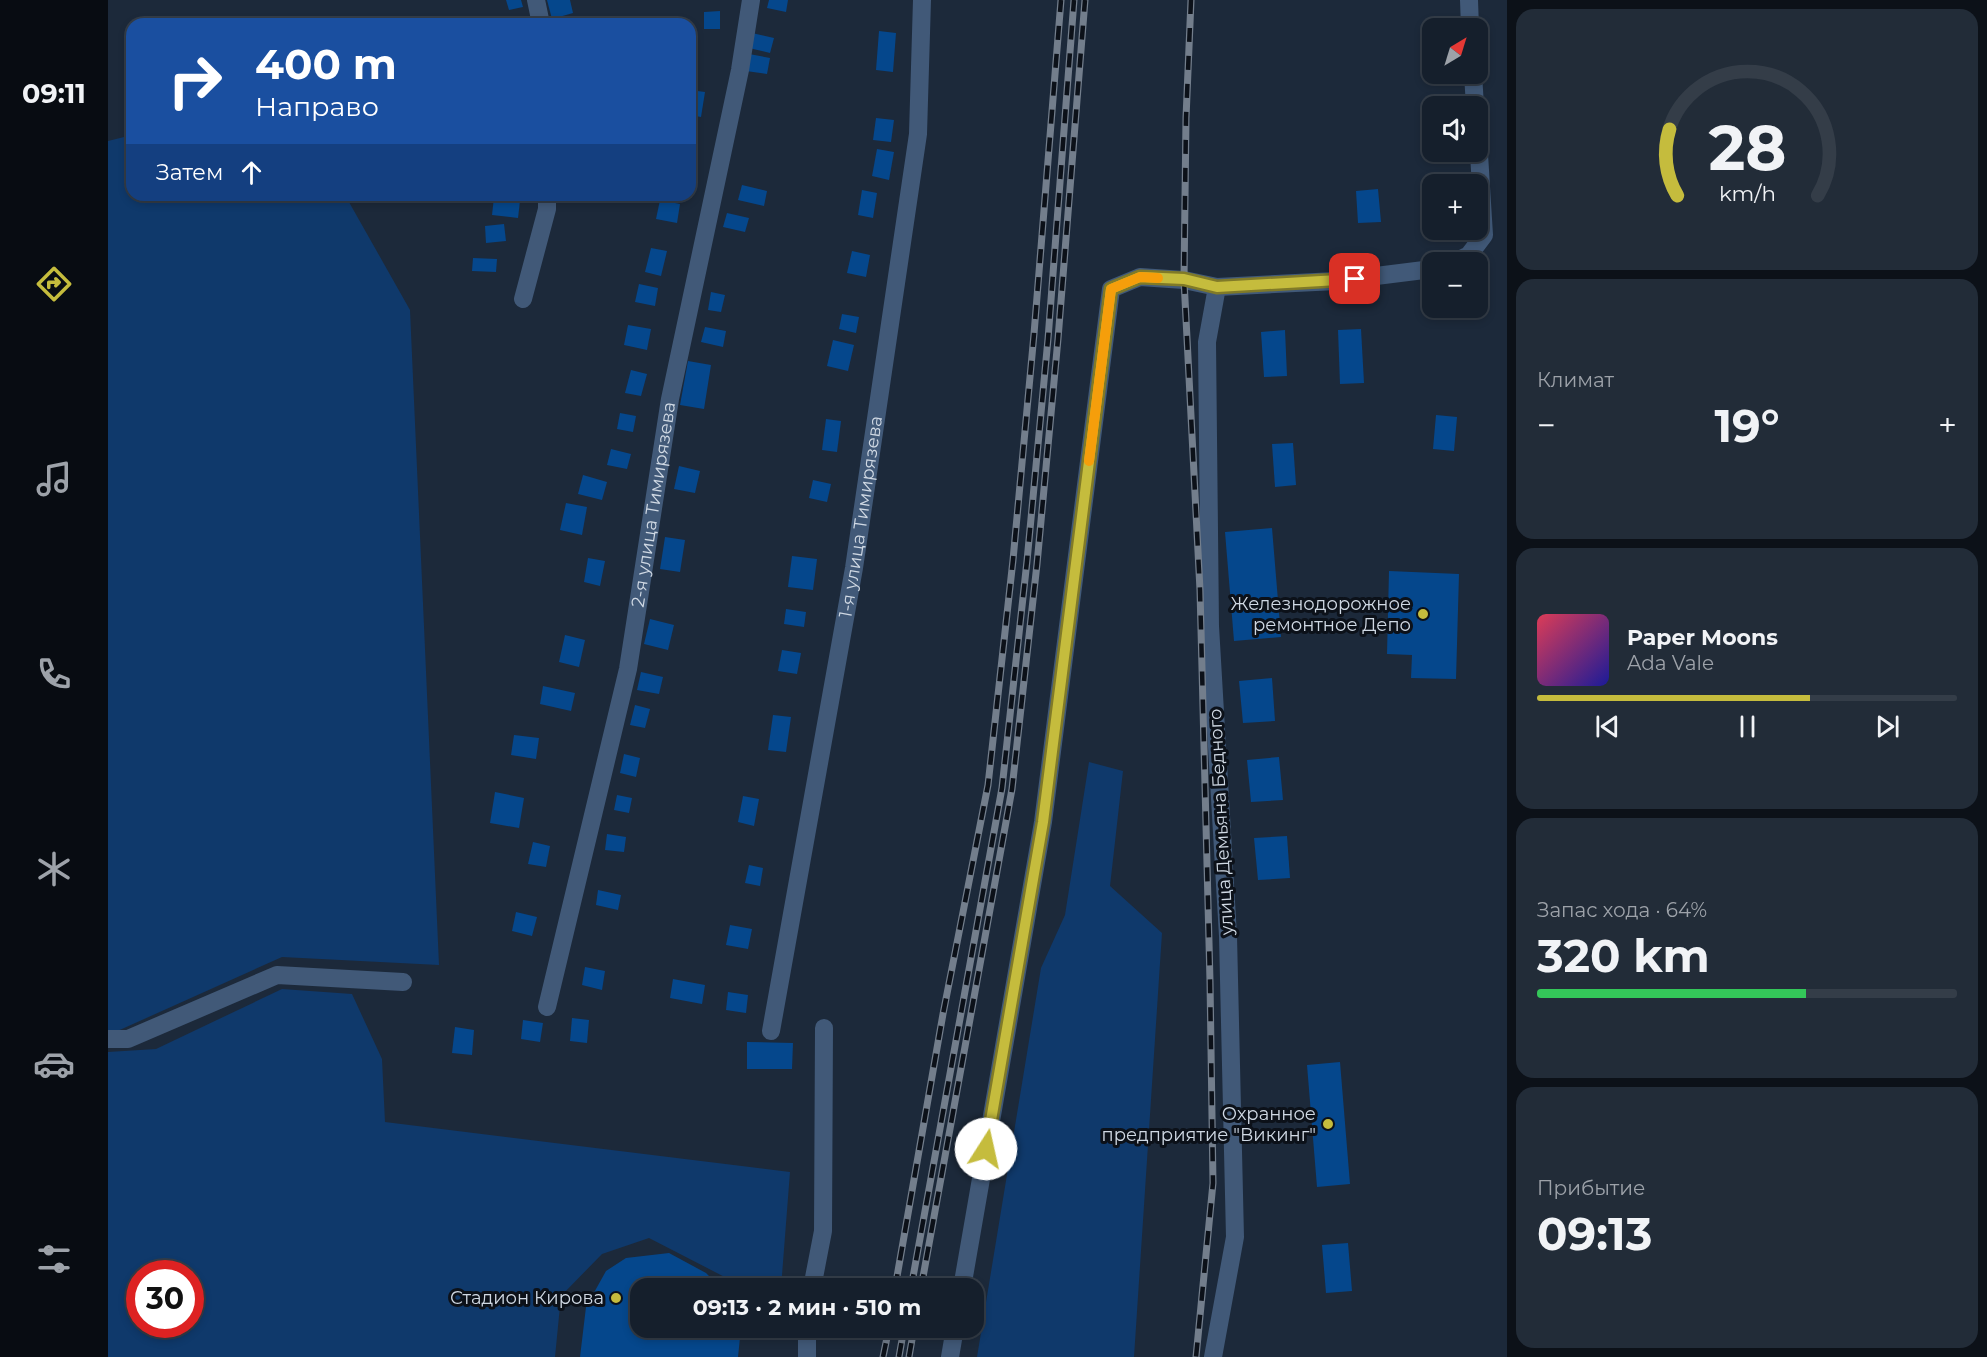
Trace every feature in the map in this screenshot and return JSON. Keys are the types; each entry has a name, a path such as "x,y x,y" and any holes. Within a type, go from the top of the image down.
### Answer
{"street":[{"path":"536,0 540,18"},
{"name":"2-я улица Тимирязева","path":"547,1007 628,669 670,399 740,70 751,0"},
{"name":"1-я улица Тимирязева","path":"771,1031 854,568 913,169 918,134 922,0"},
{"path":"1469,0 1470,18"},
{"path":"1471,252 1484,235 1479,162"},
{"path":"524,299 547,209 547,201"},
{"path":"964,1278 1043,822 1111,289 1140,277 1184,279 1217,287 1336,281 1422,270"},
{"name":"улица Демьяна Бедного","path":"1213,1357 1235,1238 1228,936 1210,626 1207,342 1217,287"},
{"path":"108,1039 128,1039 277,975 403,982"},
{"path":"814,1278 823,1231 824,1028"},
{"path":"807,1338 807,1357"},
{"path":"950,1357 954,1338"}],"shaded area":[{"path":"126,136 126,201 348,201 410,310 439,965 282,957 113,1033 108,1033 108,141"},
{"path":"1089,762 1123,771 1110,886 1162,933 1134,1357 977,1357 980,1338 984,1338 984,1314 1041,968 1065,915"},
{"path":"282,989 352,994 382,1059 385,1122 790,1172 782,1278 727,1278 649,1238 602,1254 561,1296 555,1357 108,1357 108,1052 156,1049"}],"building":[{"path":"506,0 521,0 523,7 509,10"},
{"path":"547,0 570,0 573,13 552,18"},
{"path":"769,0 788,0 786,12 767,8"},
{"path":"720,11 720,29 704,29 704,12"},
{"path":"879,31 896,33 893,72 876,70"},
{"path":"752,33 774,38 770,53 749,48"},
{"path":"749,54 770,58 767,74 746,71"},
{"path":"696,91 705,92 701,117 696,116"},
{"path":"876,118 894,120 891,142 873,140"},
{"path":"877,149 894,152 889,180 872,176"},
{"path":"742,185 767,191 764,206 738,200"},
{"path":"1378,189 1381,222 1358,223 1356,191"},
{"path":"862,190 877,193 873,218 858,215"},
{"path":"494,201 520,201 518,218 492,215"},
{"path":"660,201 680,204 677,223 656,219"},
{"path":"727,213 749,218 745,232 723,227"},
{"path":"504,224 506,241 486,243 485,226"},
{"path":"651,248 667,251 661,276 645,272"},
{"path":"852,251 870,255 866,277 847,273"},
{"path":"473,258 497,259 496,272 472,271"},
{"path":"639,284 658,288 655,306 635,302"},
{"path":"711,292 725,295 721,312 708,310"},
{"path":"842,314 859,317 856,333 839,329"},
{"path":"628,325 651,329 647,350 624,345"},
{"path":"705,327 726,331 723,347 701,342"},
{"path":"1361,329 1364,383 1340,384 1338,330"},
{"path":"1285,330 1287,376 1264,377 1261,332"},
{"path":"833,340 854,345 848,371 827,366"},
{"path":"688,361 711,365 704,409 680,405"},
{"path":"631,370 647,374 641,396 625,393"},
{"path":"620,413 636,416 633,432 617,429"},
{"path":"1436,415 1457,417 1454,451 1433,449"},
{"path":"826,419 841,421 837,452 822,450"},
{"path":"1293,443 1296,485 1275,487 1272,444"},
{"path":"611,449 631,454 627,469 607,465"},
{"path":"679,466 700,471 695,493 674,489"},
{"path":"583,475 607,482 602,500 578,494"},
{"path":"813,480 831,484 827,502 809,498"},
{"path":"566,503 587,507 582,535 560,530"},
{"path":"1272,528 1281,637 1234,641 1225,532"},
{"path":"665,537 685,540 680,572 660,569"},
{"path":"792,556 817,559 813,590 788,587"},
{"path":"588,558 605,561 600,586 584,582"},
{"name":"Железнодорожное ремонтное Депо","path":"1389,571 1459,574 1456,679 1411,678 1412,655 1387,654"},
{"path":"786,609 806,612 804,627 784,624"},
{"path":"650,619 674,625 668,650 644,644"},
{"path":"565,635 585,640 579,667 559,662"},
{"path":"782,650 801,653 797,674 778,671"},
{"path":"641,672 663,677 659,694 637,690"},
{"path":"1272,678 1275,721 1243,723 1239,681"},
{"path":"543,686 575,693 571,711 540,704"},
{"path":"635,705 650,709 645,728 630,725"},
{"path":"773,715 791,717 786,752 768,750"},
{"path":"514,735 539,738 536,759 511,755"},
{"path":"624,754 640,758 636,777 620,773"},
{"path":"1279,757 1283,800 1251,802 1247,760"},
{"path":"495,792 524,798 519,828 490,823"},
{"path":"617,795 632,798 629,813 614,810"},
{"path":"743,796 759,799 754,826 738,822"},
{"path":"607,834 626,837 624,852 605,850"},
{"path":"1287,836 1290,878 1258,880 1254,838"},
{"path":"533,842 550,846 546,867 528,864"},
{"path":"749,865 763,868 760,886 745,883"},
{"path":"598,890 621,895 618,910 596,905"},
{"path":"516,912 537,917 532,936 512,931"},
{"path":"730,925 752,929 748,949 726,945"},
{"path":"585,967 605,971 602,990 582,985"},
{"path":"673,979 705,985 702,1004 670,998"},
{"path":"728,992 748,995 746,1013 726,1010"},
{"path":"572,1018 589,1020 587,1043 570,1041"},
{"path":"523,1020 543,1023 540,1042 521,1039"},
{"path":"455,1027 474,1030 472,1055 452,1053"},
{"path":"747,1042 793,1043 792,1069 747,1069"},
{"name":"Охранное предприятие \"Викинг\"","path":"1340,1062 1350,1184 1317,1187 1307,1065"},
{"path":"1348,1243 1352,1291 1326,1293 1322,1245"},
{"name":"Стадион Кирова","path":"669,1253 711,1278 630,1278 630,1338 740,1338 738,1357 580,1357 586,1307 606,1271 626,1258"}],"railway":[{"path":"897,1278 943,1014 988,785 1013,560 1061,0"},
{"path":"913,1278 1002,788 1048,339 1074,0"},
{"path":"923,1278 1012,789 1037,564 1058,339 1085,0"},
{"path":"1191,0 1186,118 1184,280 1200,590 1213,1183 1196,1357"},
{"path":"883,1357 887,1338"},
{"path":"899,1357 902,1338"},
{"path":"909,1357 912,1338"}],"slow traffic":[{"path":"1089,461 1111,289 1140,277 1158,278"}],"place":[{"name":"Железнодорожное ремонтное Депо","path":"1423,614"},
{"name":"Охранное предприятие \"Викинг\"","path":"1328,1124"},
{"name":"Стадион Кирова","path":"616,1298"}],"route":[{"path":"986,1149 1043,822 1111,289 1140,277 1184,279 1217,287 1355,279"}]}
